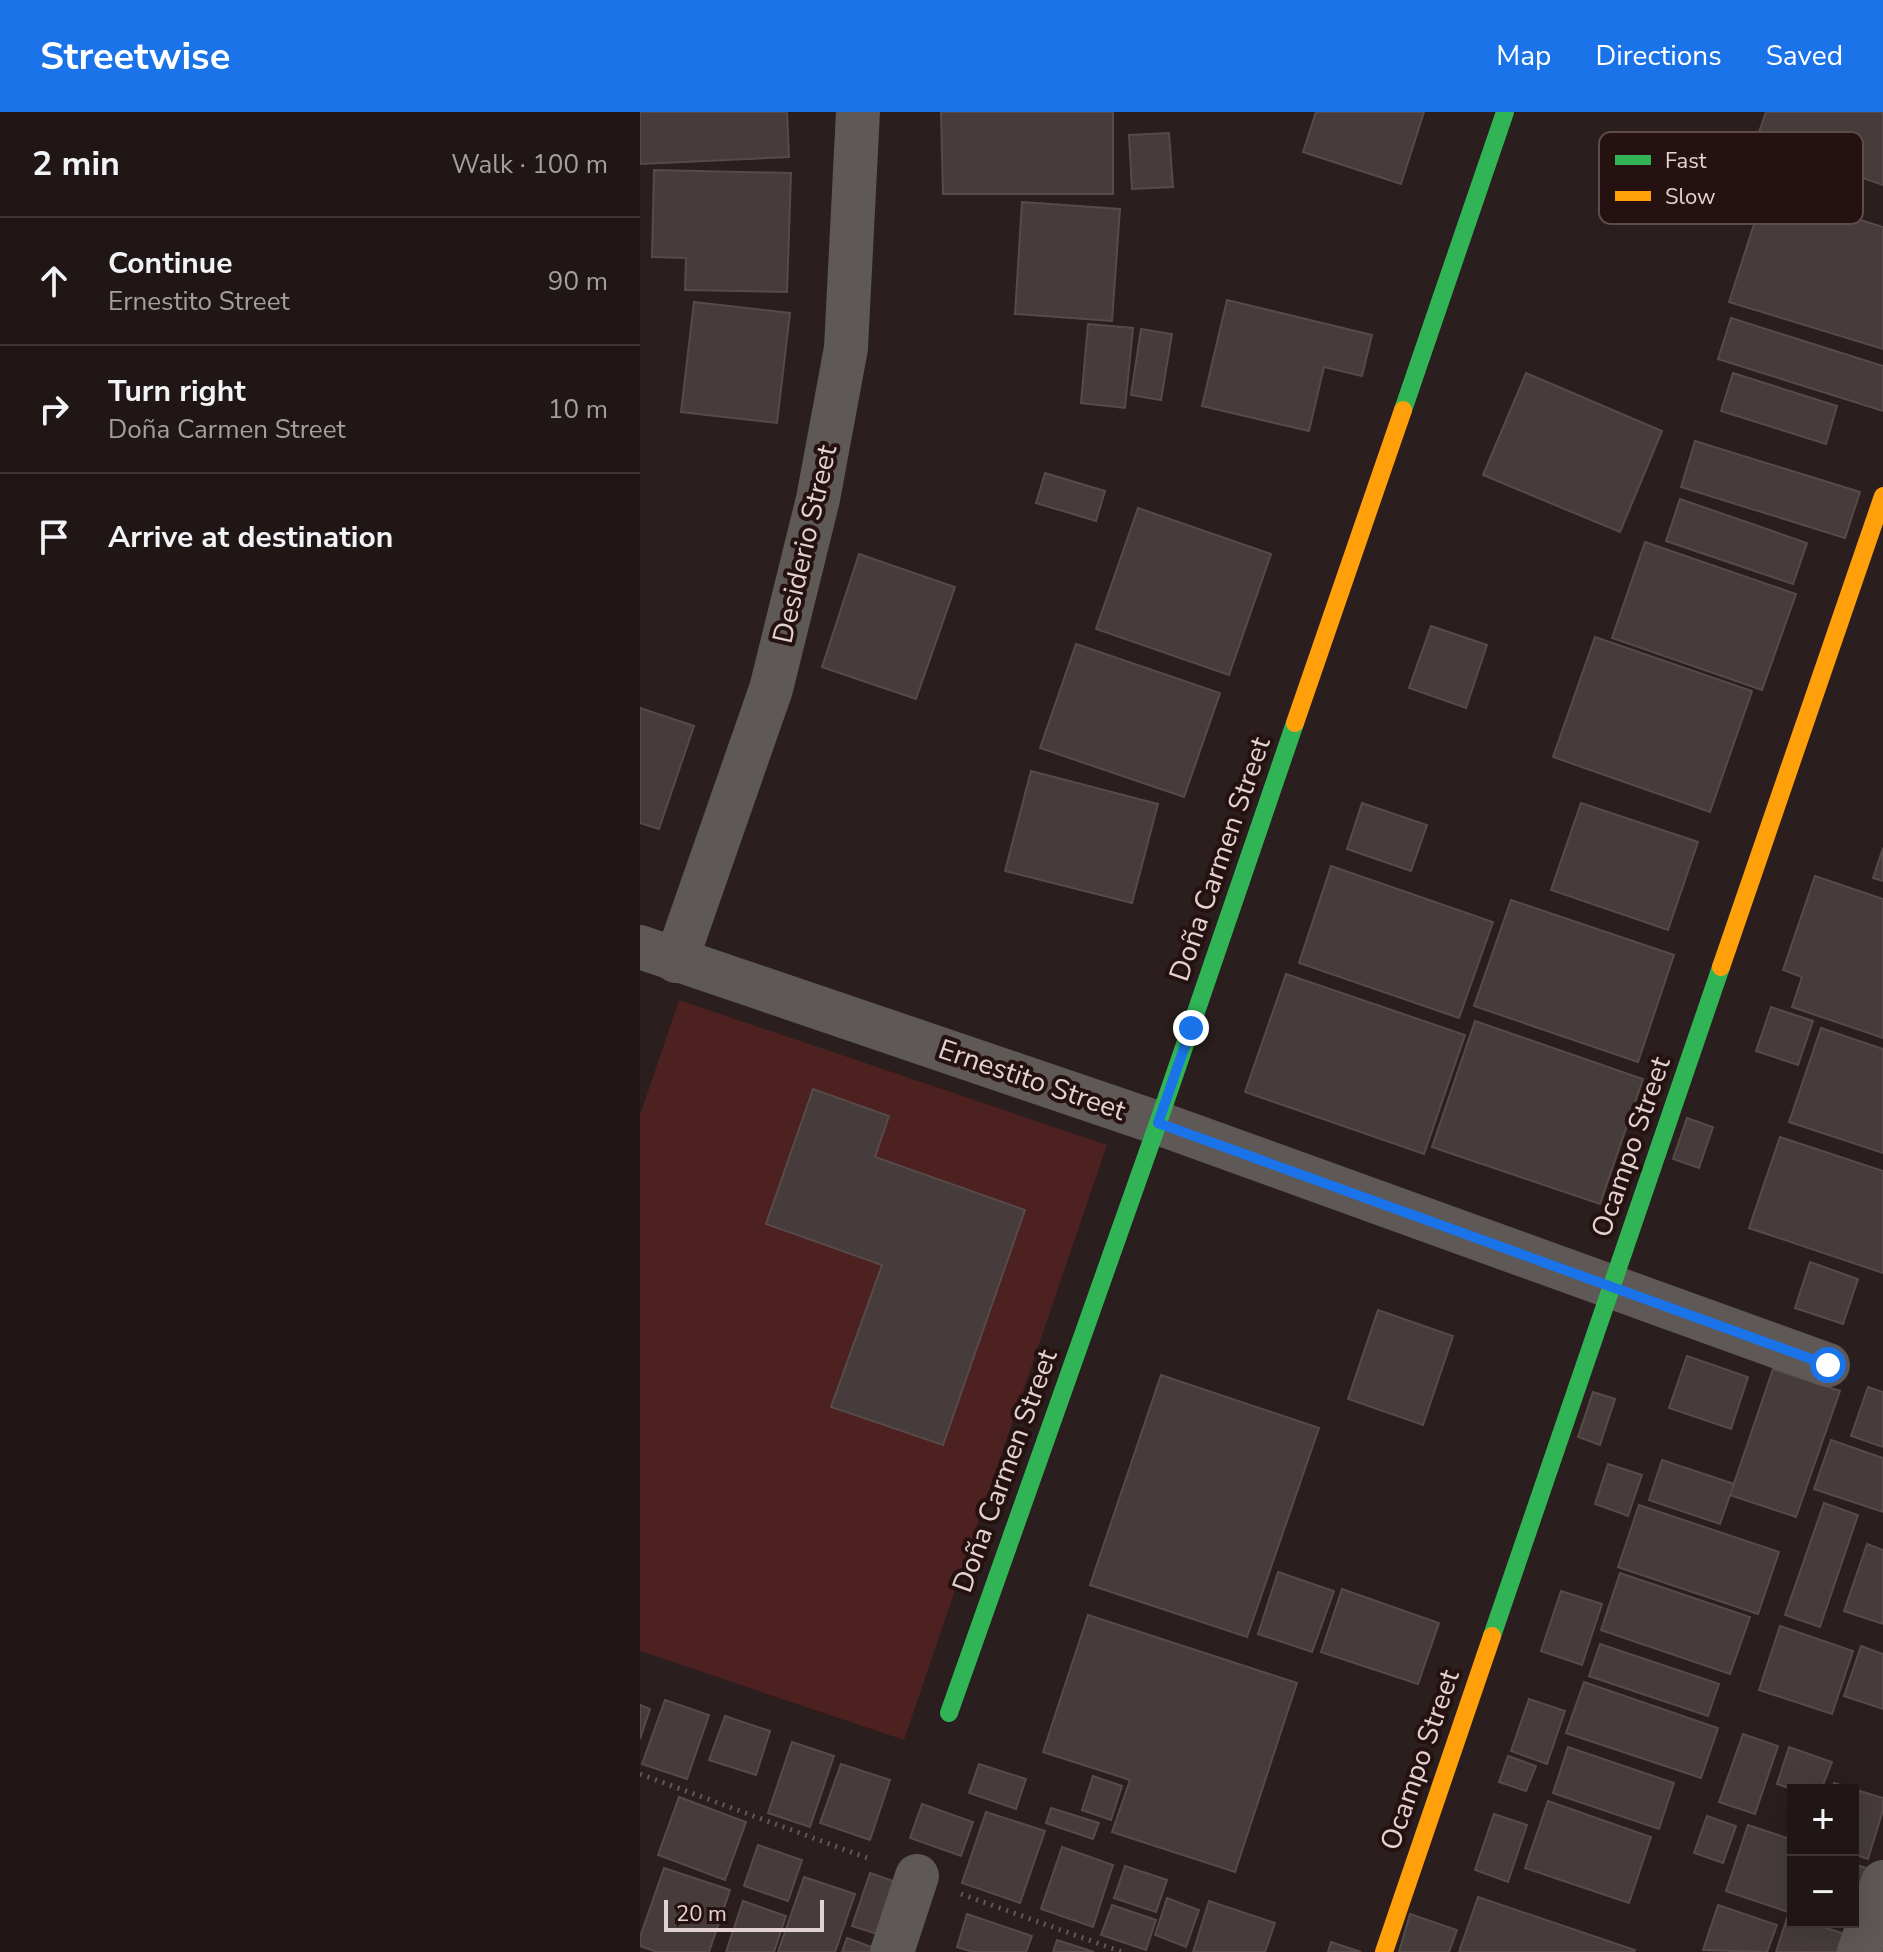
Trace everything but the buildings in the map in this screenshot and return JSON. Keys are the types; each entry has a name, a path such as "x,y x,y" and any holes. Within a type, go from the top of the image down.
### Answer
{"street":[{"name":"Desiderio Street","path":"658,954 771,689 818,499 846,348 858,112"},
{"name":"Doña Carmen Street","path":"949,1713 1158,1123 1505,112"},
{"name":"Ocampo Street","path":"1384,1952 1883,496"},
{"name":"Ernestito Street","path":"658,954 1158,1123 1828,1365"},
{"path":"892,1952 917,1876"},
{"path":"1859,1952 1883,1882"}],"path":[{"path":"640,1774 1122,1952"}],"shaded area":[{"path":"679,1000 1107,1145 904,1740 640,1651 640,1115"}],"traffic: fast":[{"path":"1403,410 1505,112"},
{"path":"949,1713 1158,1123 1295,723"},
{"path":"1492,1636 1721,967"}],"traffic: slow":[{"path":"1295,723 1403,410"},
{"path":"1721,967 1883,496"},
{"path":"1384,1952 1492,1636"}],"route":[{"path":"1191,1028 1158,1123 1828,1365"}]}
